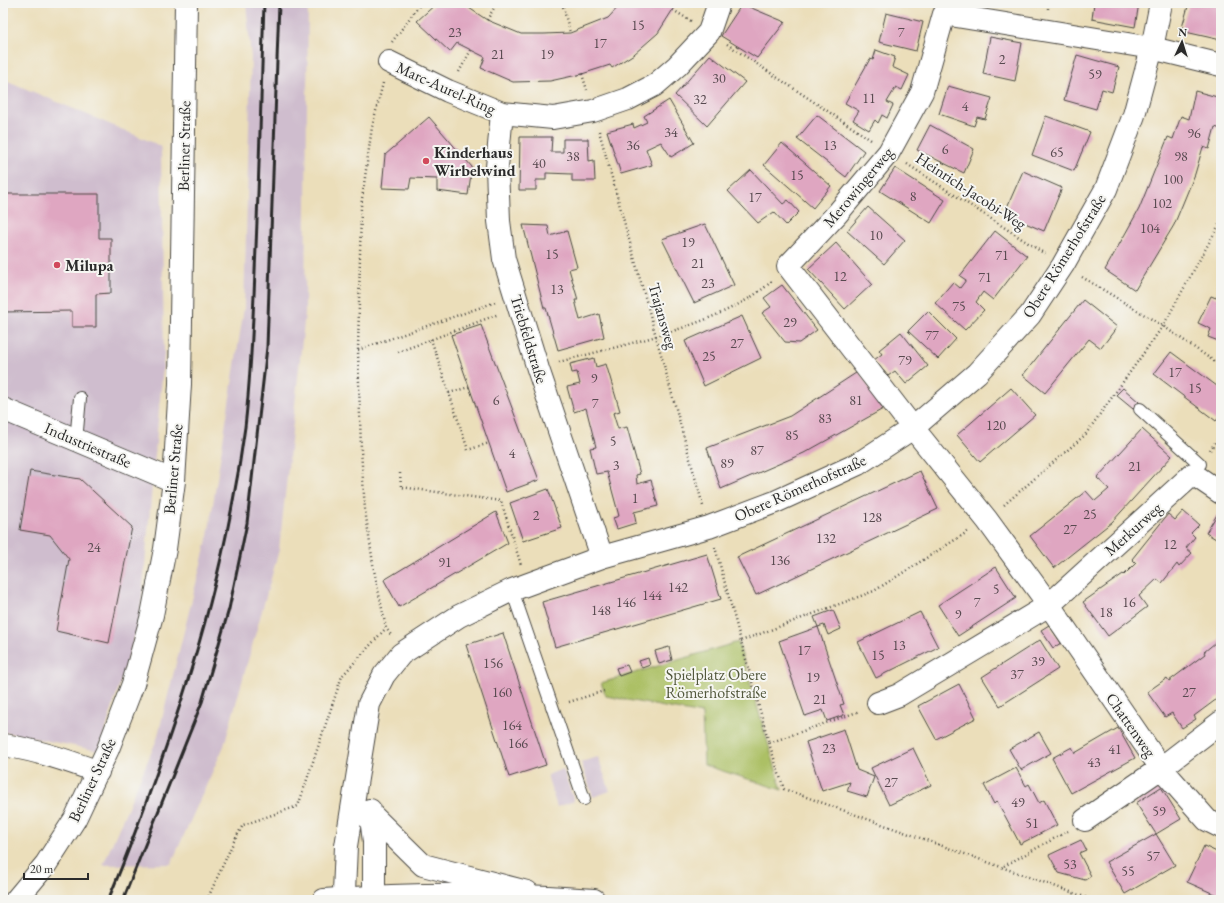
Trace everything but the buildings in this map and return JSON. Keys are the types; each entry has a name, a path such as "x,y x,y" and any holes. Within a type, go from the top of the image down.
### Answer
{"street":[{"name":"Berliner Straße","path":"16,900 46,864 75,819 98,772 133,684 150,622 165,549 174,481 180,384 186,3"},
{"name":"Marc-Aurel-Ring","path":"389,62 448,91 502,113 553,118 593,111 628,99 655,84 677,66 709,32 720,3"},
{"name":"Obere Römerhofstraße","path":"339,898 368,704 384,675 402,654 459,616 519,587 602,557 709,527 775,502 858,464 913,428 977,373 1030,315 1062,265 1106,189 1134,115 1152,48 1161,3"},
{"name":"Merowingerweg","path":"788,266 837,214 889,152 922,92 944,14 1152,48"},
{"path":"1152,48 1221,65"},
{"name":"Triebfeldstraße","path":"502,113 497,167 499,221 504,259 538,368 602,557"},
{"path":"788,266 913,428"},
{"name":"Industriestraße","path":"3,409 174,481"},
{"name":"Chattenweg","path":"913,428 987,520 1049,605 1161,768 1085,820"},
{"name":"Merkurweg","path":"1049,605 1193,474 1221,493"},
{"path":"878,704 899,695 1049,605"},
{"path":"1221,722 1161,768 1207,820 1221,827"},
{"path":"3,745 45,754 98,772"},
{"name":"Obere Römerhofstraße","path":"358,770 372,815 374,842 374,898"},
{"name":"Obere Römerhofstraße","path":"372,815 423,865 544,896"},
{"path":"339,898 544,896 594,900"}],"lane":[{"path":"76,440 80,398"},
{"path":"1140,409 1200,464"},
{"path":"519,587 553,707 584,799"}],"path":[{"path":"393,638 386,628 374,570 365,510 361,450 358,350 361,206 372,127 389,62 390,44 421,3"},
{"path":"487,20 496,3"},
{"path":"562,3 570,33"},
{"name":"Heinrich-Jacobi-Weg","path":"709,32 1062,265 1162,326 1221,366"},
{"name":"Trajansweg","path":"593,111 769,743 784,789 1003,867"},
{"path":"741,641 874,591 987,520 1085,435 1162,326 1221,221"},
{"path":"538,368 656,335 732,309 764,289 788,266"},
{"path":"358,350 517,300"},
{"path":"398,352 431,339 517,300"},
{"path":"431,339 468,450 489,443"},
{"path":"449,393 469,386"},
{"path":"400,473 401,488 501,500 519,587"},
{"path":"207,900 233,843 243,825 298,806 342,676 386,628"},
{"path":"553,707 604,691"},
{"path":"769,743 851,715 878,704"},
{"path":"1003,867 1085,820"},
{"path":"1003,867 1093,900"}],"shaded area":[{"path":"246,3 308,3 305,313 279,550 224,746 171,864 103,865 157,739 208,536 244,308 251,57"},
{"path":"3,79 161,146 164,355 140,619 99,751 3,732"},
{"path":"598,757 610,791 593,797 581,762"},
{"path":"563,769 574,801 557,807 547,775"}],"green space":[{"name":"Spielplatz Obere Römerhofstraße","path":"738,642 782,790 704,765 702,714 606,696 601,683"}],"railway":[{"path":"108,900 139,822 185,690 221,560 238,472 245,427 252,349 264,3"},
{"path":"123,900 202,702 229,609 247,523 267,347 279,3"}],"place":[{"name":"Kinderhaus Wirbelwind","path":"426,161"},
{"name":"Milupa","path":"57,265"}]}
